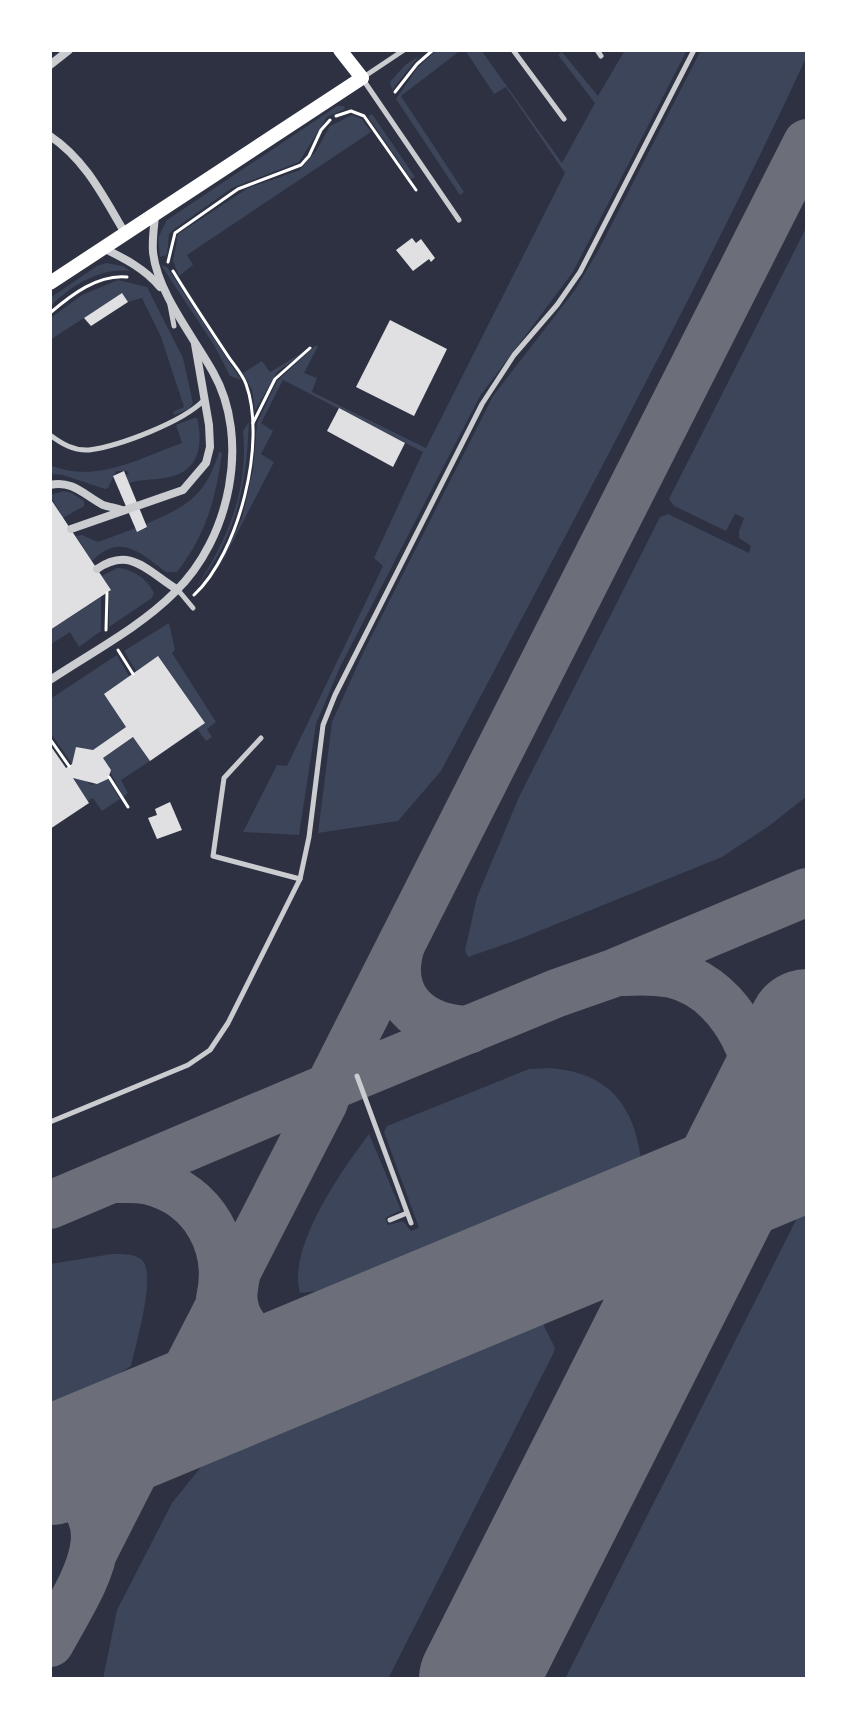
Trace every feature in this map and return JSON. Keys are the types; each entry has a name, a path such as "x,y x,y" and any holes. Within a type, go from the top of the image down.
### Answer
{"main road":[{"path":"50,283 362,78 340,50"}],"street":[{"path":"50,65 69,50"},
{"path":"50,136 88,171 125,233"},
{"path":"155,214 153,251 157,272 168,297"},
{"path":"50,680 158,608 178,590 210,544 231,483 232,444 226,405 217,378 168,297 152,277 103,248"},
{"path":"71,529 183,490 206,463 210,447 193,336"},
{"path":"50,485 60,483 74,486 105,506 124,511"},
{"path":"97,569 120,558 134,560 178,590"}],"lane":[{"path":"404,50 362,78 459,220"},
{"path":"513,50 564,119"},
{"path":"597,50 601,56"},
{"path":"50,1122 188,1065 210,1050 228,1023 300,879 323,725 335,695 482,404 514,355 557,305 580,272 694,50"},
{"path":"168,297 174,326"},
{"path":"50,435 66,447 88,450 164,425 191,413 204,401"},
{"path":"178,590 193,608"},
{"path":"261,738 224,778 213,856 300,879"},
{"path":"357,1076 411,1223"},
{"path":"390,1220 407,1213"}],"path":[{"path":"395,92 417,64 433,50"},
{"path":"169,259 175,233 238,189 301,165 329,120 351,111 364,116 416,190"},
{"path":"364,116 370,111"},
{"path":"50,313 70,295 96,283 116,276 135,278"},
{"path":"253,423 275,379 310,348"},
{"path":"107,593 106,629 133,674"},
{"path":"50,739 69,766"},
{"path":"109,777 128,807"}],"shaded area":[{"path":"437,50 461,50 401,96 464,192 460,195 396,99 418,67"},
{"path":"465,50 481,50 562,163 595,103 558,55 562,52 598,96 625,50 687,50 573,272 480,396 340,667 316,724 299,835 243,832 277,765 287,766 383,566 374,558 423,452 283,380 261,423 273,431 261,454 274,462 216,574 242,518 253,470 257,423 277,381 318,346 304,373 317,378 312,392 426,448 565,173 506,87 494,94"},
{"path":"701,50 807,50 807,56 674,327 441,771 398,821 318,833 332,722 363,653 493,396 575,290"},
{"path":"419,56 392,90 390,82 405,65"},
{"path":"337,106 344,106 345,109 327,117 299,162 232,188 173,230 169,234 167,255 160,257 158,238 167,220"},
{"path":"372,114 415,177 411,179 368,117"},
{"path":"352,115 362,119 371,132 187,255 193,265 179,276 173,261 178,234 248,188 300,170 316,151 330,126"},
{"path":"807,226 807,796 722,857 468,957 465,950 477,897 519,797 660,517 668,514 749,553 751,546 739,538 744,518 735,514 726,531 674,506 669,499"},
{"path":"106,263 123,266 130,271 97,275 67,292 50,307 50,298"},
{"path":"161,265 167,267 241,380 230,376 214,345"},
{"path":"118,280 147,287 183,358 193,403 189,409 174,415 173,412 184,407 161,337 142,298 128,302 122,293 50,340 52,317 82,295"},
{"path":"310,348 277,372 255,411 252,390 243,373 262,361 270,372"},
{"path":"197,418 199,427 197,453 189,467 173,476 129,483 127,471 116,471 105,489 63,475 50,474 50,465 67,470 100,471 182,443 176,425"},
{"path":"249,422 245,469 237,511 221,550 195,589 217,552 233,514 243,474 243,431"},
{"path":"219,452 222,453 220,470 208,516 177,572 166,572 130,548 112,548 92,561 76,536 82,535 98,542 136,528 138,531 147,528 146,524 183,505 201,490"},
{"path":"64,491 84,501 84,506 63,518 50,495"},
{"path":"117,568 138,575 154,593 152,598 109,627 111,590 102,576"},
{"path":"101,597 101,631 79,647 70,632 50,645 50,630"},
{"path":"169,623 175,650 172,653 216,722 207,729 212,737 206,741 197,729 204,723 158,657 136,671 124,651"},
{"path":"117,655 129,676 126,727 93,750 76,747 72,764 50,732 50,699"},
{"path":"133,737 150,761 121,780 128,793 123,797 103,758"},
{"path":"73,778 92,785 108,779 120,799 102,811 93,798 88,801"},
{"path":"548,1068 589,1077 617,1098 634,1128 642,1169 353,1287 300,1293 298,1274 309,1232 332,1188 369,1134 401,1210 385,1218 388,1225 403,1221 411,1231 419,1228 384,1132 387,1126 529,1069"},
{"path":"807,1203 807,1679 565,1679 801,1210"},
{"path":"112,1254 135,1256 142,1260 146,1268 146,1295 131,1366 77,1401 50,1412 50,1264"},
{"path":"537,1312 555,1348 553,1354 388,1679 103,1679 117,1610 172,1503 209,1457 259,1427 494,1327"}],"building":[{"path":"412,238 416,243 421,239 435,258 413,271 396,250"},
{"path":"122,293 128,302 91,326 84,318"},
{"path":"390,320 447,349 414,416 356,387"},
{"path":"339,408 405,443 393,467 327,431"},
{"path":"124,471 147,527 137,532 113,476"},
{"path":"50,498 111,590 50,630"},
{"path":"158,656 205,723 150,761 133,737 103,758 111,770 108,779 97,784 73,778 89,803 50,829 50,745 66,768 72,764 76,747 93,750 126,727 104,694"},
{"path":"170,802 182,830 157,839 148,818 157,815 155,809"}],"taxiway":[{"path":"153,1435 807,143"},
{"path":"50,1205 329,1087 807,892"},
{"path":"401,945 398,980 410,1006 434,1023 468,1030"},
{"path":"623,972 666,973 690,980 707,990 734,1019 744,1036 756,1072 758,1102 753,1134"},
{"path":"112,1179 150,1181 169,1188 199,1211 210,1225 222,1260 220,1299"},
{"path":"237,1271 233,1295 236,1312 252,1336 268,1347 292,1354 337,1347"},
{"path":"95,1549 153,1435 174,1415"},
{"path":"50,1479 75,1494 90,1512 95,1532 93,1554 85,1576 50,1643"}],"runway":[{"path":"478,1679 807,1028"},
{"path":"50,1466 807,1151"}]}
